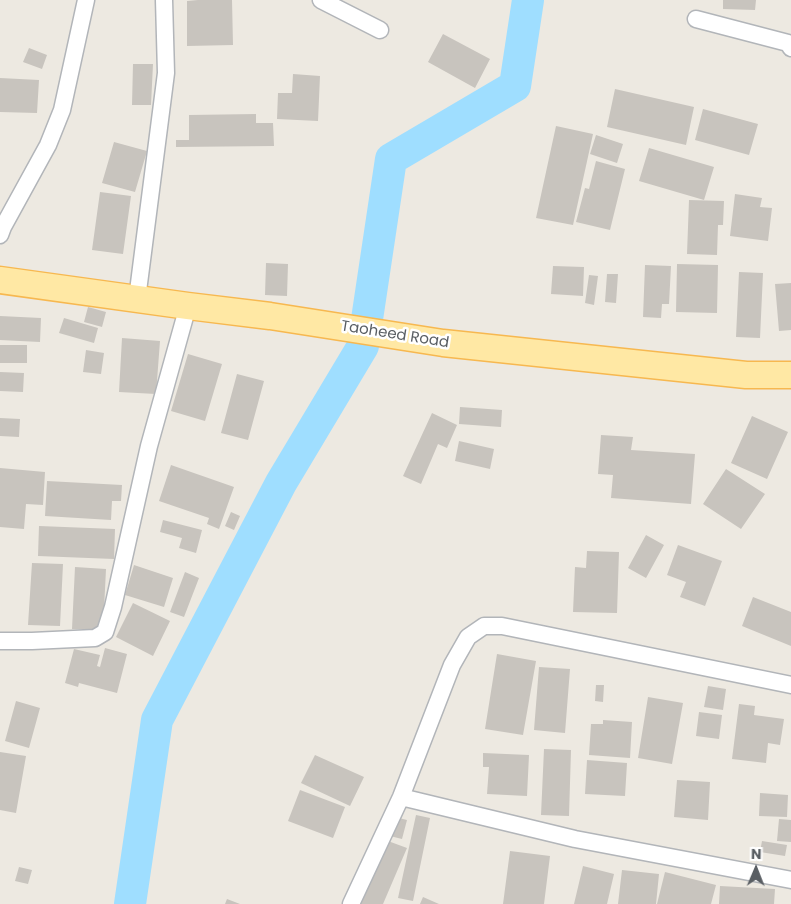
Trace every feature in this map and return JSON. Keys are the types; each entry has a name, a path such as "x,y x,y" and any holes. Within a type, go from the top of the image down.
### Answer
{"main road":[{"name":"Taoheed Road","path":"0,280 270,316 443,343 746,375 791,376"}],"street":[{"path":"0,235 2,227 48,145 62,110 86,0"},
{"path":"137,299 166,73 164,0"},
{"path":"321,0 380,30"},
{"path":"696,19 788,43 791,48"},
{"path":"0,641 95,638 105,632 113,607 149,446 188,306"},
{"path":"351,904 401,797 452,664 468,637 484,626 502,626 791,685"},
{"path":"401,797 575,839 791,880"}],"building":[{"path":"232,0 233,45 187,46 187,1"},
{"path":"723,0 756,0 755,10 723,9"},
{"path":"443,34 490,59 475,88 428,62"},
{"path":"29,48 47,55 42,69 23,62"},
{"path":"133,64 153,64 151,105 132,105"},
{"path":"293,74 320,76 318,121 277,119 278,93 292,93"},
{"path":"0,78 39,80 37,113 0,112"},
{"path":"615,89 694,107 686,145 607,127"},
{"path":"703,109 758,124 749,155 695,140"},
{"path":"256,114 256,123 273,123 274,146 176,147 176,140 189,140 189,115"},
{"path":"556,126 593,134 573,225 536,218"},
{"path":"596,135 623,144 617,163 590,154"},
{"path":"114,142 147,151 135,192 102,183"},
{"path":"649,148 714,167 704,200 639,181"},
{"path":"596,161 625,169 610,230 576,222 585,188 589,189"},
{"path":"100,192 131,196 123,254 92,250"},
{"path":"735,194 762,198 760,207 772,208 768,241 730,236"},
{"path":"689,200 724,201 723,225 718,225 717,255 687,254"},
{"path":"266,263 288,264 287,296 265,295"},
{"path":"677,264 718,265 717,313 676,312"},
{"path":"645,265 671,266 669,304 662,304 661,318 643,317"},
{"path":"553,266 584,267 583,296 551,294"},
{"path":"739,272 763,273 760,338 736,337"},
{"path":"607,274 618,274 616,303 605,302"},
{"path":"589,275 598,276 594,305 585,303"},
{"path":"791,283 791,330 779,331 775,284"},
{"path":"88,307 106,312 102,327 84,322"},
{"path":"0,316 41,318 40,342 0,340"},
{"path":"64,318 98,328 94,343 59,333"},
{"path":"122,338 160,341 156,394 119,392"},
{"path":"0,345 27,345 27,363 0,363"},
{"path":"86,350 104,353 101,374 83,372"},
{"path":"188,354 222,364 205,421 171,411"},
{"path":"0,372 24,373 23,392 0,391"},
{"path":"237,374 264,381 248,440 221,433"},
{"path":"460,407 502,410 501,427 459,424"},
{"path":"432,413 457,425 447,448 438,444 421,484 403,476"},
{"path":"752,416 788,432 767,479 731,463"},
{"path":"0,418 20,419 19,437 0,436"},
{"path":"601,435 633,437 631,450 695,454 691,504 611,498 613,475 598,474"},
{"path":"459,441 494,449 490,469 455,461"},
{"path":"171,465 234,487 219,529 207,524 209,518 159,501"},
{"path":"0,468 45,472 43,505 26,504 24,529 0,527"},
{"path":"726,469 765,494 741,529 703,504"},
{"path":"47,481 122,485 121,501 112,501 111,520 45,516"},
{"path":"231,512 240,516 234,530 225,526"},
{"path":"163,520 202,530 196,553 179,548 182,538 160,532"},
{"path":"39,526 115,529 114,559 38,556"},
{"path":"646,535 664,545 646,578 628,568"},
{"path":"678,545 722,561 705,606 680,597 686,582 667,575"},
{"path":"587,551 619,552 617,613 573,612 575,567 586,568"},
{"path":"32,563 63,564 60,626 28,625"},
{"path":"134,565 173,578 164,607 125,595"},
{"path":"75,567 106,569 103,630 72,629"},
{"path":"185,572 199,578 184,617 170,612"},
{"path":"753,597 791,612 791,646 742,626"},
{"path":"133,603 170,621 153,656 116,637"},
{"path":"105,648 127,654 117,693 79,683 78,687 65,683 74,649 100,655 97,666 100,667"},
{"path":"497,654 536,661 523,735 485,729"},
{"path":"539,667 570,669 565,733 534,730"},
{"path":"596,685 604,685 603,702 595,701"},
{"path":"708,686 726,689 723,710 704,707"},
{"path":"648,697 683,703 672,764 638,758"},
{"path":"16,701 40,708 29,748 5,741"},
{"path":"739,704 755,706 754,715 784,719 780,745 768,743 766,763 732,759"},
{"path":"699,712 722,715 719,739 696,736"},
{"path":"603,720 632,722 630,758 589,755 591,724 603,724"},
{"path":"544,749 571,750 569,816 541,815"},
{"path":"0,752 26,756 16,813 0,810"},
{"path":"483,753 529,755 527,796 487,794 489,767 483,767"},
{"path":"315,755 364,777 350,806 301,783"},
{"path":"587,760 627,763 625,796 585,794"},
{"path":"677,780 710,782 708,820 674,817"},
{"path":"300,790 345,807 333,838 288,821"},
{"path":"760,793 788,795 787,817 759,816"},
{"path":"416,815 430,818 413,901 398,898"},
{"path":"395,817 407,820 402,839 390,836"},
{"path":"779,819 791,820 791,842 777,841"},
{"path":"388,841 407,848 383,904 361,904"},
{"path":"762,841 787,845 785,856 760,852"},
{"path":"510,851 550,856 544,904 503,904"},
{"path":"583,866 614,874 607,904 574,904"},
{"path":"19,867 32,870 28,884 15,881"},
{"path":"622,870 659,874 656,904 618,904"},
{"path":"665,872 716,885 711,904 657,904"},
{"path":"720,886 775,889 774,904 719,904"},
{"path":"423,897 439,904 420,904"},
{"path":"227,899 240,904 225,904"}],"waterway":[{"path":"130,904 157,720 281,483 363,346 391,159 515,86 528,0"}]}
